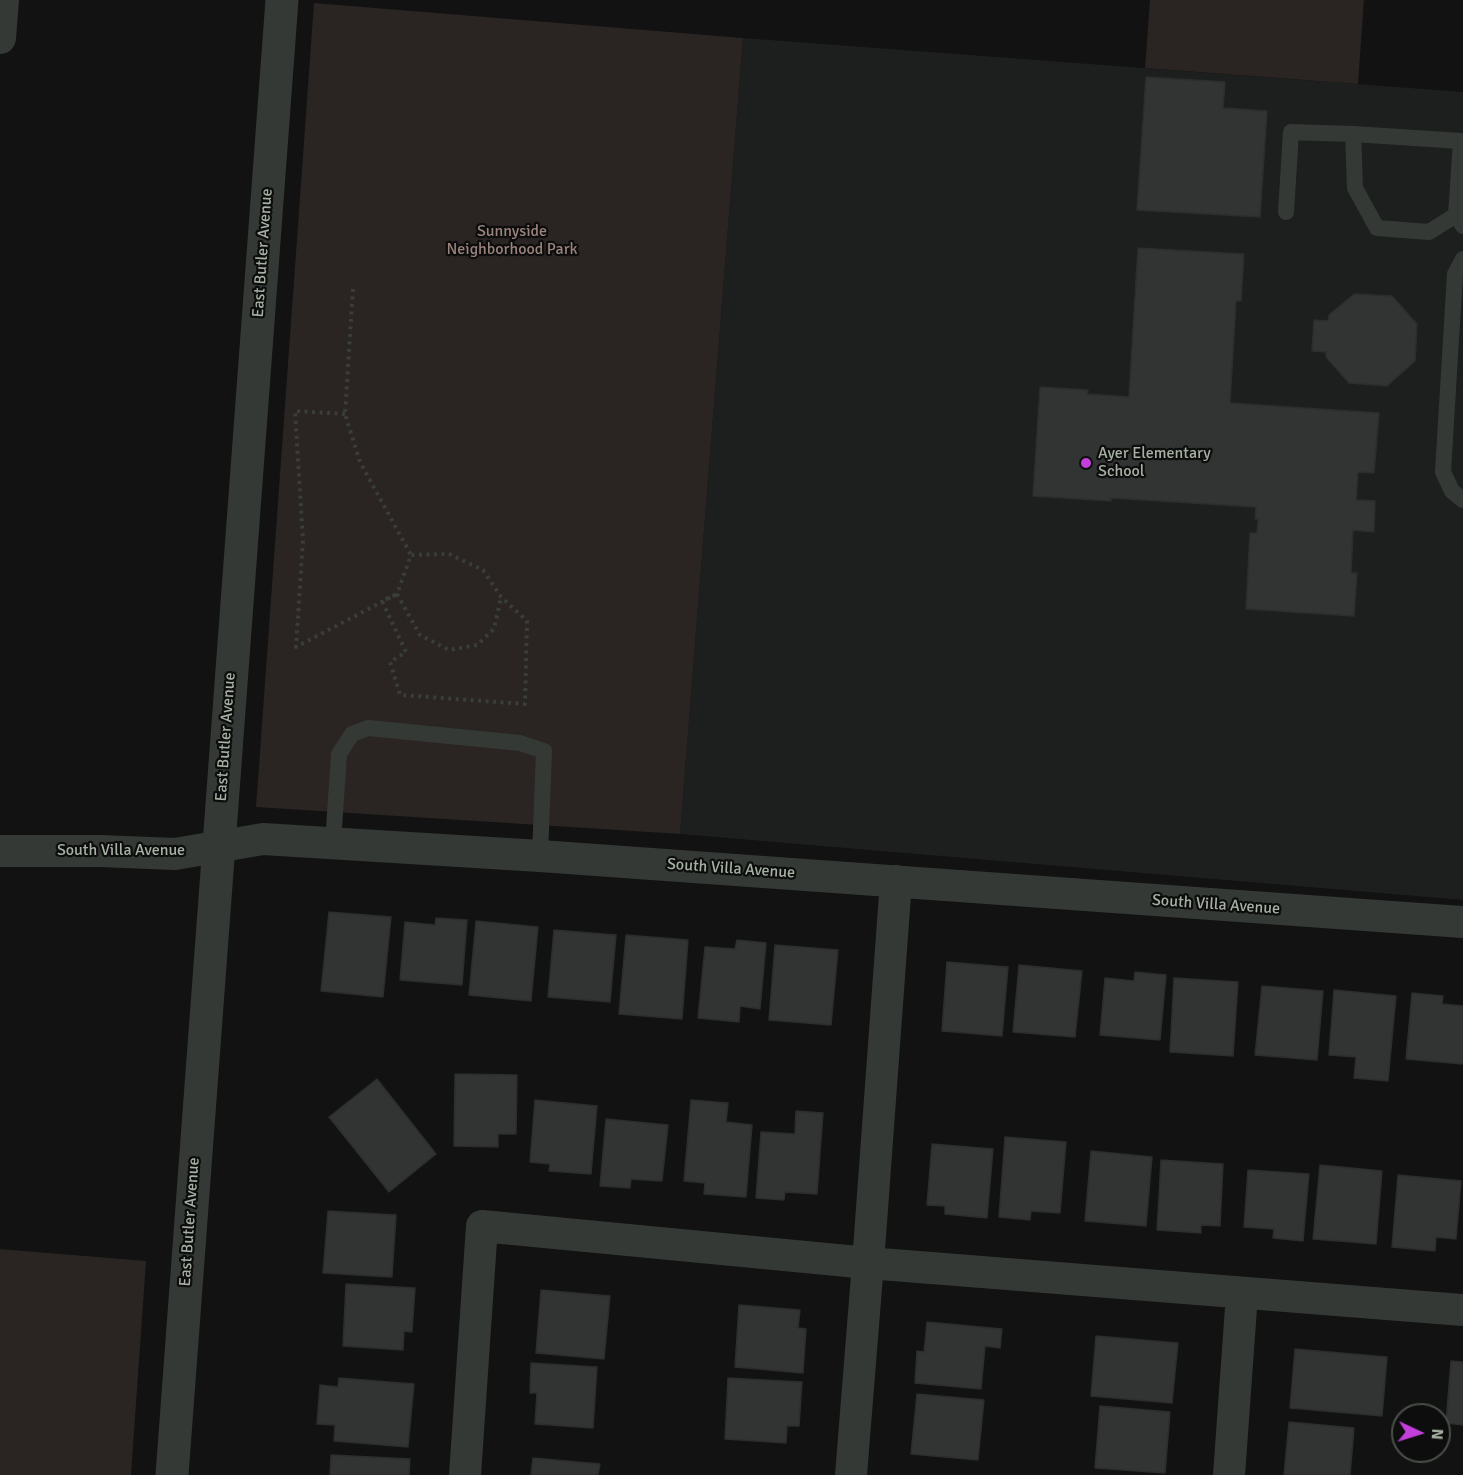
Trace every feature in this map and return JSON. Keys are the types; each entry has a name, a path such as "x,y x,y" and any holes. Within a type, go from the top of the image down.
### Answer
{"street":[{"path":"0,38 3,0"},
{"name":"East Butler Avenue","path":"172,1475 282,0"},
{"name":"South Villa Avenue","path":"0,851 175,854 264,839 540,856 1463,922"},
{"path":"851,1475 896,881"},
{"path":"465,1475 482,1226 868,1263 1463,1310"},
{"path":"1229,1475 1242,1293"}],"lane":[{"path":"1286,212 1291,132 1353,134 1461,141 1459,220 1429,232 1377,228 1355,188 1353,134"},
{"path":"1463,259 1455,274 1443,472 1452,491 1463,500"},
{"path":"333,843 339,754 352,734 368,728 520,743 544,751 540,856"}],"path":[{"path":"345,414 295,411 303,540 296,646 397,594 411,555 360,462 345,414 353,290"},
{"path":"397,594 382,601 406,652 390,662 400,695 525,704 527,621 501,597 483,570 449,554 411,555"},
{"path":"397,594 420,635 449,650 477,645 494,629 501,597"}],"shaded area":[{"name":"Ayer Elementary School","path":"743,38 1463,92 1463,900 680,834"}],"green space":[{"path":"1150,0 1364,0 1358,84 1145,68"},
{"name":"Sunnyside Neighborhood Park","path":"314,3 743,38 680,834 256,807"},
{"path":"0,1249 146,1261 131,1475 0,1475"}],"building":[{"path":"1146,77 1225,82 1223,108 1267,111 1260,217 1137,210"},
{"path":"1138,248 1244,254 1241,301 1236,301 1230,403 1379,413 1374,473 1358,472 1356,500 1375,501 1374,532 1353,530 1351,573 1357,573 1354,616 1246,609 1250,533 1257,533 1256,507 1111,498 1111,501 1033,496 1040,387 1088,390 1087,394 1129,397"},
{"path":"1354,294 1392,296 1417,324 1415,361 1387,386 1349,383 1326,357 1326,352 1312,351 1314,320 1328,321 1329,315"},
{"path":"329,912 391,917 383,997 321,991"},
{"path":"436,918 467,920 462,985 400,980 405,922 435,925"},
{"path":"476,921 538,927 531,1001 469,995"},
{"path":"554,930 616,935 610,1002 548,997"},
{"path":"626,935 688,940 682,1019 619,1014"},
{"path":"737,940 766,943 760,1009 740,1006 739,1022 698,1018 705,947 735,949"},
{"path":"775,945 838,950 831,1025 769,1020"},
{"path":"947,962 1008,967 1002,1036 942,1031"},
{"path":"1019,965 1082,971 1075,1037 1013,1032"},
{"path":"1135,972 1166,975 1160,1040 1100,1035 1105,978 1134,981"},
{"path":"1174,978 1238,982 1233,1056 1170,1052"},
{"path":"1262,986 1323,991 1317,1060 1255,1055"},
{"path":"1334,990 1396,996 1388,1081 1354,1078 1356,1057 1329,1055"},
{"path":"1412,993 1443,996 1442,1004 1463,1006 1463,1064 1406,1059"},
{"path":"455,1074 517,1075 516,1134 498,1134 498,1147 454,1146"},
{"path":"377,1079 436,1154 389,1192 329,1117"},
{"path":"535,1100 597,1106 591,1174 549,1171 550,1164 530,1162"},
{"path":"691,1100 728,1103 726,1122 752,1125 746,1197 704,1194 705,1183 684,1181"},
{"path":"796,1111 823,1113 817,1194 785,1192 784,1200 756,1198 761,1132 795,1134"},
{"path":"606,1119 668,1125 662,1181 631,1179 630,1188 600,1186"},
{"path":"1005,1137 1066,1142 1060,1213 1031,1211 1030,1220 999,1217"},
{"path":"932,1144 993,1149 987,1218 945,1214 945,1206 927,1205"},
{"path":"1091,1151 1152,1157 1146,1226 1085,1221"},
{"path":"1161,1160 1223,1164 1220,1226 1201,1225 1201,1233 1157,1230"},
{"path":"1320,1165 1382,1171 1376,1244 1313,1239"},
{"path":"1248,1170 1309,1174 1303,1241 1273,1238 1274,1229 1244,1227"},
{"path":"1398,1175 1461,1181 1456,1239 1436,1237 1435,1251 1392,1247"},
{"path":"328,1211 396,1215 392,1277 323,1273"},
{"path":"346,1284 415,1288 412,1332 404,1331 403,1350 343,1346"},
{"path":"541,1290 610,1296 604,1359 536,1353"},
{"path":"739,1305 800,1310 798,1328 806,1329 803,1373 735,1367"},
{"path":"927,1322 1002,1329 1000,1348 985,1346 981,1389 915,1383 917,1351 924,1352"},
{"path":"1096,1336 1178,1343 1172,1403 1091,1396"},
{"path":"1295,1349 1387,1357 1382,1416 1290,1408"},
{"path":"1451,1361 1463,1362 1463,1425 1451,1424 1451,1403 1448,1403"},
{"path":"531,1363 597,1367 593,1428 535,1424 537,1393 530,1393"},
{"path":"339,1378 414,1384 408,1447 334,1441 335,1425 317,1424 320,1385 338,1387"},
{"path":"728,1378 802,1382 799,1426 787,1426 786,1443 725,1439"},
{"path":"917,1394 984,1400 978,1460 911,1454"},
{"path":"1100,1406 1170,1412 1165,1473 1095,1468"},
{"path":"1289,1422 1354,1428 1350,1475 1284,1475"},
{"path":"331,1455 410,1459 409,1475 330,1475"},
{"path":"533,1458 600,1464 598,1475 531,1475"}],"place":[{"name":"Ayer Elementary School","path":"1086,463"}]}
